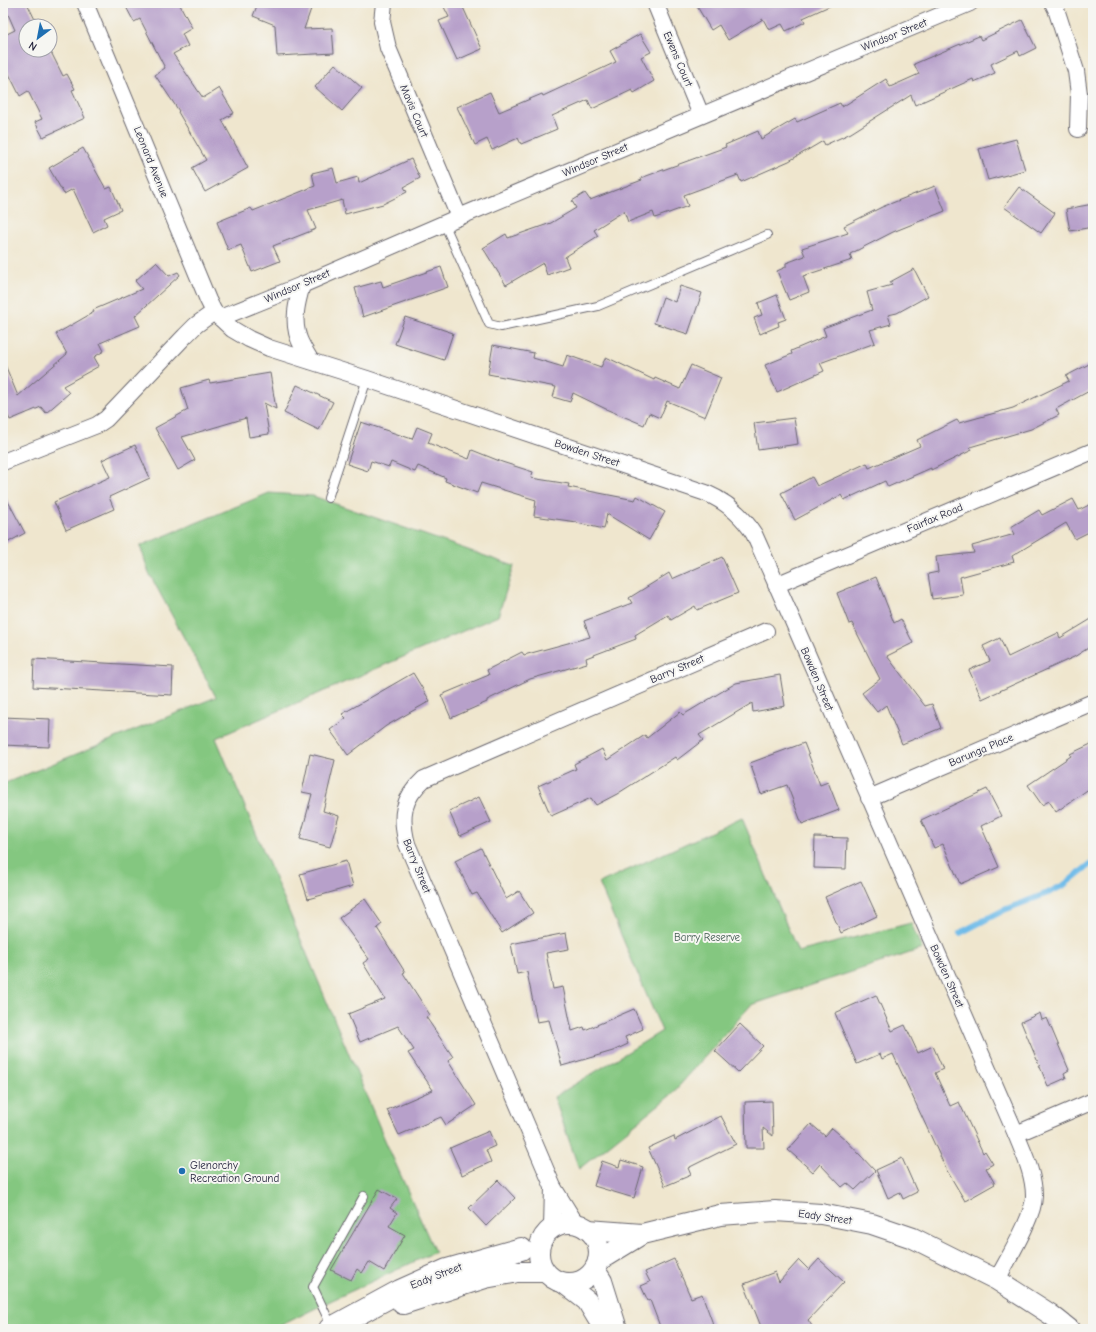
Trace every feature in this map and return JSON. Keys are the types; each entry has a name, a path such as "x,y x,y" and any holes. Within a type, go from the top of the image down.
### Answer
{"main road":[{"name":"Eady Street","path":"332,1328 400,1291 447,1270 520,1249"},
{"name":"Eady Street","path":"332,1328 448,1288 485,1277 513,1272"}],"street":[{"name":"Leonard Avenue","path":"85,3 208,300 217,315"},
{"name":"Mavis Court","path":"384,3 382,22 388,48 452,220"},
{"name":"Ewens Court","path":"654,3 701,115"},
{"name":"Windsor Street","path":"3,462 97,425 106,419 196,325 217,315 302,285 452,220 970,3"},
{"path":"1053,3 1076,71 1079,94 1078,129"},
{"path":"302,285 297,302 295,319 299,339 311,361"},
{"name":"Bowden Street","path":"217,315 232,329 248,339 269,348 714,496 726,503 746,522 754,534 1031,1171 1034,1197 1027,1220 997,1280"},
{"name":"Fairfax Road","path":"776,585 1093,451"},
{"name":"Barry Street","path":"582,1227 553,1187 407,844 403,817 408,797 415,787 424,779 766,631"},
{"name":"Barunga Place","path":"869,798 1093,702"},
{"path":"1016,1134 1093,1101"},
{"name":"Barry Street","path":"548,1232 553,1187"},
{"name":"Eady Street","path":"596,1265 642,1234 720,1215 775,1211 821,1214 872,1224 913,1238 997,1280"},
{"path":"565,1284 574,1284 589,1276 596,1265 599,1252 598,1244 594,1236 582,1227 568,1223 560,1224 548,1232 540,1244 538,1254 540,1263 544,1272 554,1280 565,1284 587,1300 604,1329"},
{"name":"Eady Street","path":"582,1227 642,1234"},
{"name":"Eady Street","path":"520,1249 548,1232"},
{"path":"596,1265 617,1329"},
{"name":"Eady Street","path":"513,1272 544,1272"},
{"path":"997,1280 1050,1314 1070,1329"}],"lane":[{"path":"452,220 489,324 501,327 598,306 767,235"},
{"path":"328,498 367,380"},
{"path":"332,1328 313,1287 364,1196"}],"green space":[{"name":"Glenorchy Recreation Ground","path":"269,493 313,496 514,566 498,616 216,738 385,1140 435,1252 274,1329 3,1329 3,784 216,697 149,573 140,546"},
{"name":"Barry Reserve","path":"742,818 798,952 911,923 922,949 751,1005 671,1095 579,1169 554,1097 662,1031 599,883"}],"building":[{"path":"3,3 27,3 34,18 18,18 18,58 54,58 63,76 67,74 75,89 72,90 85,118 43,137 35,122 42,119 28,91 20,96 8,72 3,74 3,36 15,30"},
{"path":"124,3 179,3 192,28 182,34 188,46 173,54 203,98 219,88 234,113 222,120 248,168 205,192 192,168 206,160 178,112 179,111 155,75 165,68 140,19 134,22"},
{"path":"258,3 313,3 304,29 332,28 334,53 277,56 275,25 253,16"},
{"path":"442,3 461,3 482,49 457,60 439,21 449,17"},
{"path":"695,3 836,3 803,18 805,22 786,31 782,24 769,30 763,19 728,40 719,25 711,30"},
{"path":"1022,20 1036,48 1020,56 1018,51 991,64 995,73 974,82 973,79 915,105 911,95 851,133 825,145 823,141 789,161 741,182 738,175 684,195 688,206 655,218 653,212 628,222 624,211 594,230 598,236 565,257 569,267 547,275 543,263 506,285 483,248 506,234 508,238 551,223 576,208 572,201 585,193 590,200 642,180 641,178 726,147 725,145 758,131 761,139 795,119 797,122 840,103 842,107 886,79 890,87 919,74 914,64 979,36 981,40"},
{"path":"640,34 651,52 641,57 654,81 634,93 632,90 592,109 588,100 552,116 557,129 521,144 518,138 492,150 487,139 475,145 457,107 490,92 499,112 542,94 543,96 616,62 610,51"},
{"path":"335,64 362,88 342,111 315,87"},
{"path":"1016,139 1025,170 988,180 979,149"},
{"path":"83,148 106,189 111,187 121,210 104,218 107,225 93,232 73,189 64,194 49,168"},
{"path":"411,159 420,178 404,187 407,192 383,204 345,214 342,200 308,210 316,229 273,246 280,261 252,272 241,245 228,250 217,222 251,208 253,211 315,186 312,173 333,168 337,183 358,177 359,183"},
{"path":"935,186 945,211 893,232 850,254 852,260 803,276 809,292 789,300 777,271 786,267 786,263 805,256 802,248 848,233 844,226 882,207"},
{"path":"1019,187 1055,213 1041,233 1004,207"},
{"path":"1093,204 1093,227 1070,231 1066,209"},
{"path":"156,262 169,276 178,272 180,275 135,316 140,326 100,343 104,351 94,357 99,366 63,386 69,393 46,413 41,407 10,420 3,405 3,360 18,396 67,354 56,334 94,312 93,310 142,289 135,281"},
{"path":"441,267 448,287 363,317 355,288 381,281 383,287"},
{"path":"914,269 928,296 897,313 888,315 891,324 870,330 875,343 820,363 824,371 777,392 765,365 792,354 791,351 826,336 823,328 872,310 867,292 892,285 890,282"},
{"path":"680,286 702,293 688,334 654,323 663,297 675,302"},
{"path":"777,295 786,319 778,322 779,326 760,334 754,318 762,315 758,303"},
{"path":"405,317 453,333 444,360 395,344"},
{"path":"493,345 534,353 533,358 563,367 567,355 601,367 606,357 654,380 655,378 680,389 691,365 721,378 705,417 667,401 660,418 649,413 644,425 573,393 570,402 553,397 556,387 488,374"},
{"path":"1093,362 1093,389 1056,409 1059,415 1031,429 970,447 972,450 931,470 931,468 888,487 885,481 844,500 841,495 795,520 781,493 812,477 817,486 867,463 869,468 920,446 917,440 957,420 959,423 1013,408 1069,381 1066,376"},
{"path":"270,373 276,409 264,403 269,434 249,437 246,418 182,437 195,460 178,470 155,428 188,410 181,388 209,380 210,383"},
{"path":"297,385 333,402 319,430 284,413"},
{"path":"794,418 798,444 758,450 754,423"},
{"path":"361,422 412,439 417,427 432,433 428,443 469,459 472,450 533,472 531,478 569,484 568,487 635,500 637,496 665,512 649,540 607,514 604,529 577,522 534,516 536,500 481,483 477,493 445,481 446,478 418,466 415,472 391,462 389,467 371,461 368,471 347,464"},
{"path":"135,445 150,478 109,497 114,509 66,530 54,502 110,477 102,460"},
{"path":"3,492 25,533 3,545"},
{"path":"1073,499 1079,510 1093,503 1093,530 1075,539 1066,523 1012,556 1014,562 960,577 963,595 932,599 928,574 938,572 936,557 974,553 972,546 1015,534 1011,527 1039,510 1042,515"},
{"path":"722,557 738,593 697,610 695,606 671,620 668,615 635,635 636,639 586,658 587,663 530,679 487,700 487,702 451,718 441,695 489,675 487,670 522,652 524,655 590,637 584,621 632,603 629,598 669,573 672,579"},
{"path":"876,577 894,623 901,619 913,643 887,656 925,706 932,704 941,728 902,744 886,705 877,712 862,693 880,679 852,623 849,624 837,593"},
{"path":"1093,618 1093,645 1074,657 982,699 969,670 990,661 983,646 1000,638 1008,657 1058,633 1060,638"},
{"path":"34,659 173,667 172,695 33,687"},
{"path":"413,673 430,701 386,726 348,755 330,730 346,718 342,714"},
{"path":"780,675 785,706 753,712 752,703 699,735 703,740 677,760 675,757 617,794 596,805 591,798 551,816 538,786 576,769 574,764 602,749 607,760 645,735 647,738 680,712 683,715 736,683"},
{"path":"3,717 50,719 49,747 3,745"},
{"path":"804,743 820,785 828,782 839,810 802,824 787,785 761,794 750,763"},
{"path":"1093,743 1093,786 1056,812 1049,801 1042,805 1028,785 1071,756 1070,754"},
{"path":"310,754 335,760 323,811 339,816 330,847 300,839 312,794 302,792"},
{"path":"987,789 1001,816 981,826 999,867 960,884 943,844 934,848 921,820"},
{"path":"479,797 491,822 460,836 449,811"},
{"path":"815,837 847,838 846,869 814,868"},
{"path":"481,848 506,899 519,891 533,913 502,933 477,893 472,895 455,861"},
{"path":"346,861 353,886 308,899 300,874"},
{"path":"861,881 877,916 841,933 825,897"},
{"path":"365,899 382,924 377,928 405,972 403,973 430,1015 426,1017 453,1057 448,1061 476,1105 446,1125 441,1117 399,1135 387,1110 433,1090 408,1053 414,1050 398,1026 360,1042 348,1014 385,999 363,963 369,959 339,918"},
{"path":"566,933 569,949 546,953 553,989 563,987 572,1031 584,1027 585,1030 634,1009 643,1029 625,1037 628,1044 613,1051 562,1066 549,1020 537,1022 527,972 517,974 511,944"},
{"path":"876,995 892,1031 905,1025 918,1053 933,1046 943,1069 935,1073 950,1106 959,1102 983,1153 985,1151 993,1164 986,1168 995,1184 965,1201 946,1169 893,1054 882,1059 880,1054 857,1064 835,1013"},
{"path":"1040,1013 1042,1020 1047,1018 1069,1070 1064,1073 1066,1078 1048,1086 1021,1022"},
{"path":"740,1024 763,1046 738,1072 715,1051"},
{"path":"772,1101 773,1136 763,1128 764,1148 746,1148 745,1102"},
{"path":"721,1116 736,1144 688,1168 691,1175 665,1186 648,1148 674,1136 675,1140"},
{"path":"811,1124 825,1136 832,1128 846,1140 875,1171 855,1190 847,1183 842,1187 820,1164 813,1172 788,1150"},
{"path":"489,1131 495,1146 486,1150 491,1162 462,1175 450,1148"},
{"path":"902,1158 917,1192 903,1199 900,1192 888,1198 876,1170"},
{"path":"621,1160 643,1167 634,1198 594,1186 602,1161 619,1167"},
{"path":"498,1180 515,1198 486,1226 469,1208"},
{"path":"379,1189 397,1199 390,1208 397,1213 389,1226 405,1235 384,1271 369,1262 362,1273 357,1269 351,1280 331,1270"},
{"path":"674,1259 691,1298 702,1294 713,1324 700,1329 661,1329 650,1300 648,1301 641,1286 650,1282 645,1272"},
{"path":"819,1259 844,1282 808,1320 814,1329 762,1329 744,1284 775,1272 779,1282 799,1260 809,1270"}],"waterway":[{"path":"960,933 1004,910 1048,893 1064,885 1093,862"}],"place":[{"name":"Glenorchy Recreation Ground","path":"182,1171"}]}
